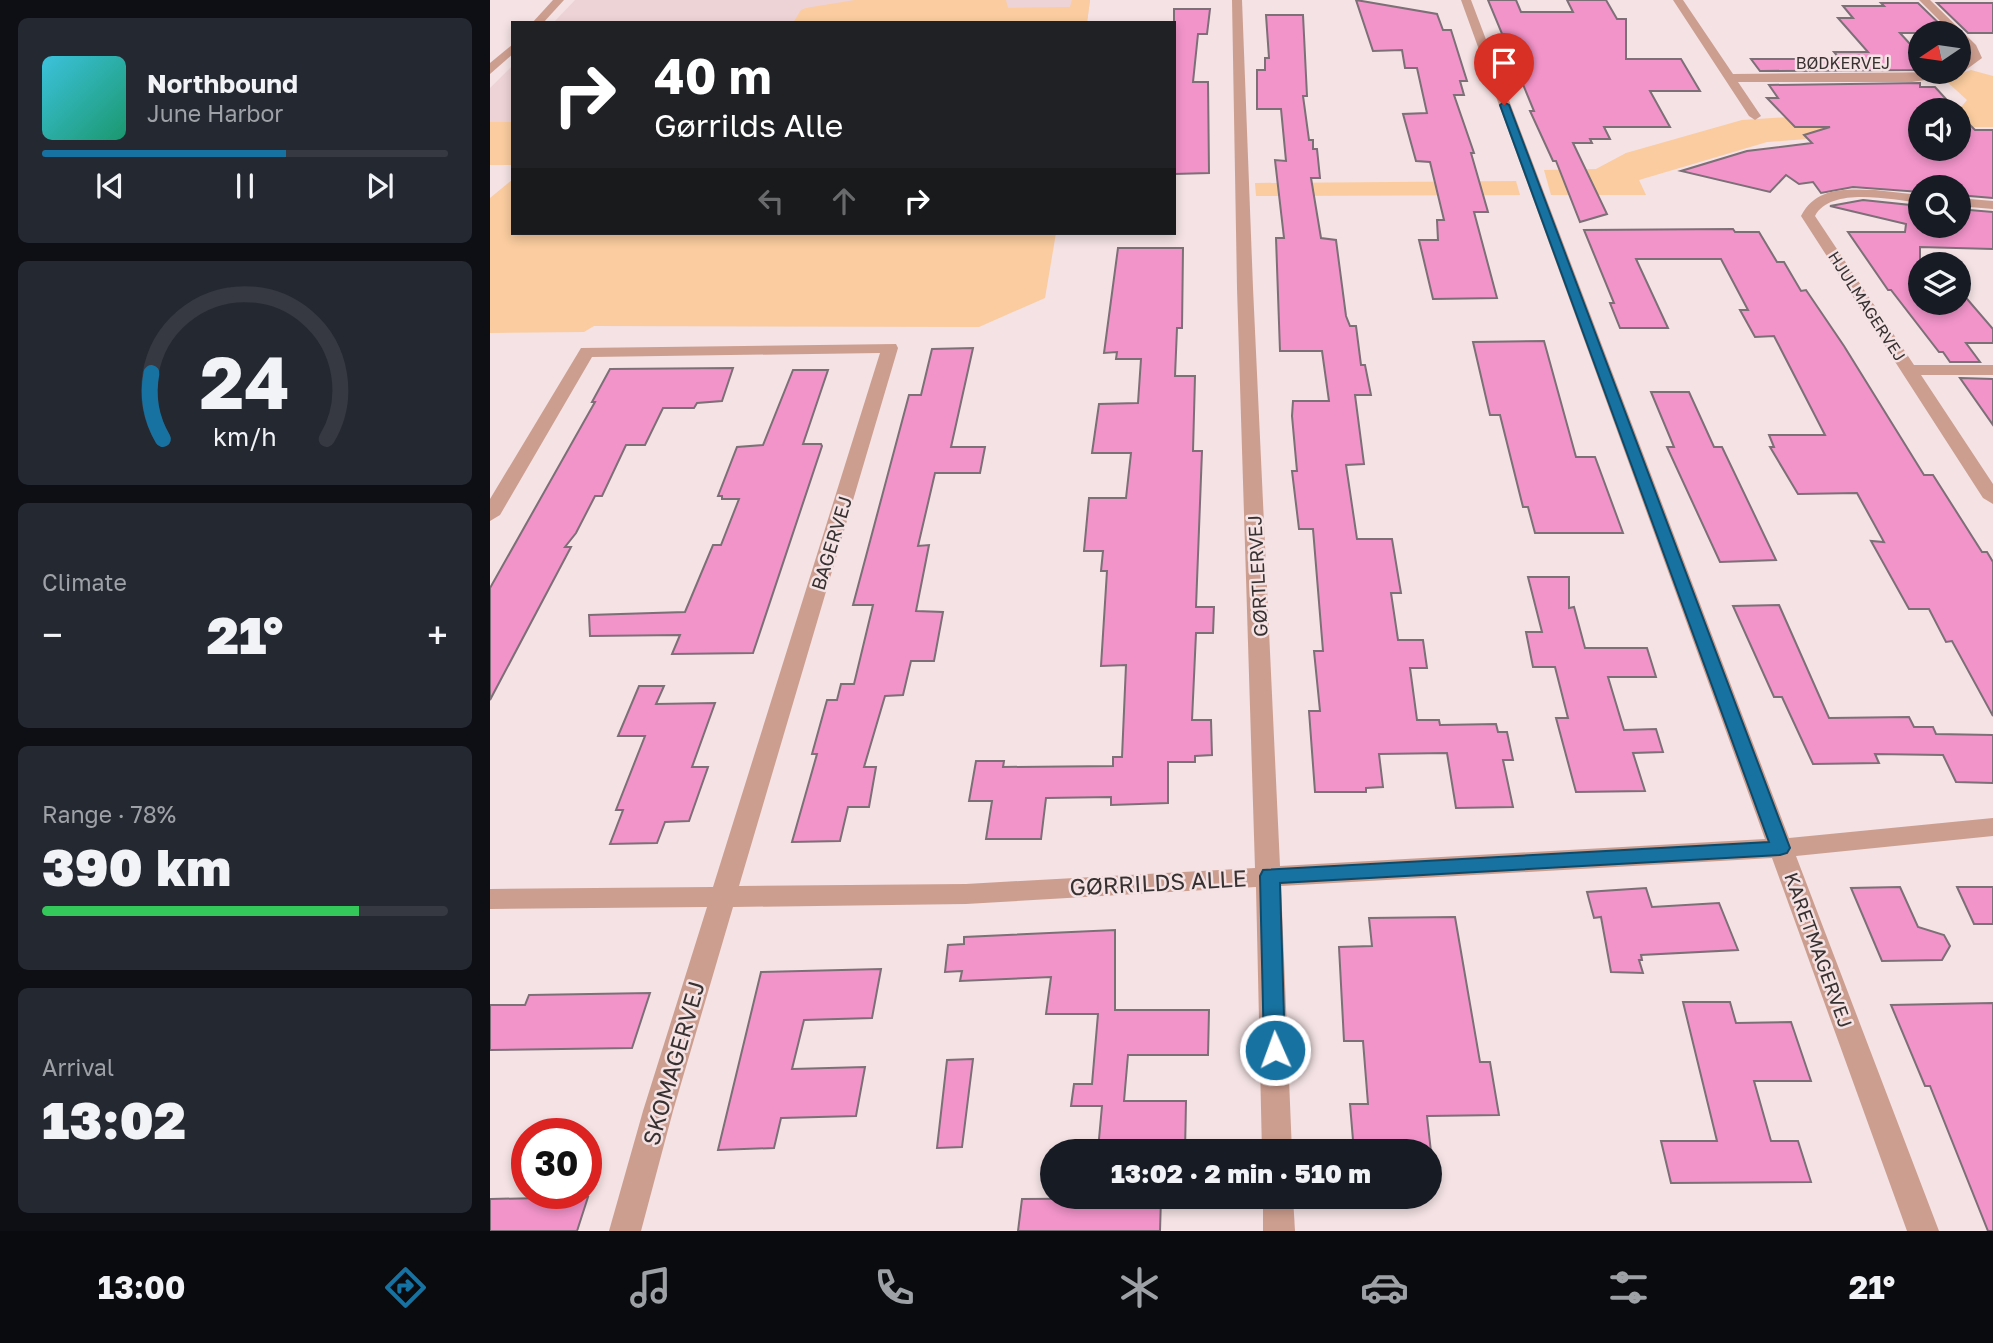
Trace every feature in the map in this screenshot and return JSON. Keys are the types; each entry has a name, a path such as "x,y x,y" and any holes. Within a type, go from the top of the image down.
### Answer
{"street":[{"path":"539,21 559,0"},
{"name":"GØRTLERVEJ","path":"1237,0 1244,272 1270,876 1277,1139"},
{"name":"KARETMAGERVEJ","path":"1466,0 1923,1231"},
{"path":"1678,0 1755,116"},
{"name":"BØDKERVEJ","path":"1924,0 1946,21"},
{"name":"BØDKERVEJ","path":"1971,46 1976,58 1971,61"},
{"path":"490,71 511,49"},
{"name":"BØDKERVEJ","path":"1730,78 1908,78"},
{"name":"HJULMAGERVEJ","path":"1908,198 1836,195 1818,200 1810,207 1808,216 1993,498"},
{"path":"1971,203 1993,205"},
{"name":"BAGERVEJ","path":"490,515 587,352 890,348 723,895"},
{"path":"1909,370 1993,370"},
{"name":"GØRRILDS ALLE","path":"490,899 966,894 1780,848 1993,827"},
{"name":"SKOMAGERVEJ","path":"625,1231 723,895"},
{"path":"1278,1209 1279,1231"}],"shaded area":[{"path":"575,0 1090,0 1087,21 555,21"},
{"path":"855,0 1006,0 1008,8 1070,7 1072,0 1090,0 1087,21 794,21 801,10"},
{"path":"511,67 511,165 490,165 490,88"},
{"path":"1971,70 1993,76 1993,127 1971,127 1971,98 1965,98 1949,84 1971,84"},
{"path":"1908,109 1908,131 1767,142 1639,180 1646,195 1551,195 1544,170 1596,169 1626,153 1742,120"},
{"path":"490,122 511,122 511,165 490,165"},
{"path":"511,181 511,235 1056,235 1045,298 979,327 594,326 584,332 490,333 490,198"},
{"path":"1516,181 1520,195 1256,196 1255,183"}],"building":[{"path":"1356,0 1437,14 1443,30 1451,30 1467,81 1460,81 1464,95 1454,95 1474,153 1471,153 1488,212 1474,212 1497,298 1433,299 1419,240 1438,240 1437,220 1444,220 1430,162 1416,161 1403,114 1427,113 1417,68 1405,68 1402,50 1373,51"},
{"path":"1488,0 1516,0 1521,12 1573,12 1567,0 1606,0 1617,19 1626,19 1626,59 1681,59 1700,91 1650,91 1670,127 1604,127 1610,139 1590,139 1592,143 1573,143 1607,214 1580,222 1556,161 1553,161 1530,111 1534,111"},
{"path":"1881,3 1918,3 1937,21 1908,21 1908,33 1900,33 1908,42 1908,70 1760,71 1751,59 1840,59 1834,52 1868,52 1838,18 1853,18 1843,6 1884,6"},
{"path":"1937,3 1993,3 1993,33 1971,33 1971,21 1956,21"},
{"path":"1174,9 1210,9 1207,34 1198,34 1193,82 1208,82 1209,173 1176,174"},
{"path":"1266,15 1303,15 1307,96 1303,96 1309,140 1313,140 1313,149 1317,149 1320,178 1311,178 1321,238 1336,240 1346,316 1350,326 1356,326 1361,365 1365,365 1371,395 1355,395 1364,464 1346,465 1357,539 1392,539 1401,593 1391,593 1398,640 1423,640 1427,668 1410,668 1417,720 1439,720 1440,725 1496,724 1498,732 1507,732 1513,760 1503,760 1513,807 1456,808 1447,753 1379,754 1383,787 1366,788 1366,792 1315,792 1309,711 1320,711 1314,651 1323,651 1313,529 1299,529 1292,471 1297,471 1292,416 1293,401 1329,401 1322,351 1280,351 1276,238 1284,238 1275,160 1286,161 1281,109 1257,109 1257,70 1265,70 1265,58 1269,58"},
{"path":"1908,83 1920,84 1920,87 1935,87 1945,98 1908,98 1908,161 1971,161 1971,126 1975,130 1993,130 1993,198 1971,196 1971,175 1908,175 1908,191 1853,187 1821,193 1813,182 1799,184 1786,175 1770,192 1681,171 1747,151 1812,143 1804,135 1830,127 1795,127 1767,98 1778,98 1769,85"},
{"path":"1863,200 1908,205 1908,238 1971,238 1971,210 1993,212 1993,249 1920,247 1920,252 1908,252 1908,312 1891,290 1888,290 1848,232 1905,232 1906,224 1830,206"},
{"path":"1733,229 1735,232 1759,232 1777,262 1784,262 1801,291 1806,290 1924,475 1933,475 1982,552 1987,552 1993,562 1993,716 1952,641 1946,642 1929,609 1909,609 1871,541 1884,542 1857,493 1798,494 1770,447 1774,447 1769,435 1825,435 1774,336 1755,337 1740,310 1748,310 1721,259 1636,259 1668,328 1620,328 1610,303 1614,303 1584,230"},
{"path":"1118,248 1183,248 1182,328 1177,328 1175,376 1195,376 1193,451 1202,451 1196,607 1214,607 1213,633 1196,633 1192,720 1211,720 1212,755 1195,756 1195,762 1168,762 1168,803 1111,805 1111,797 1046,798 1041,839 986,839 992,801 969,801 976,761 1004,761 1003,767 1113,766 1113,757 1122,757 1126,665 1101,666 1107,571 1101,571 1103,551 1084,551 1089,498 1126,498 1131,453 1092,453 1099,404 1138,403 1141,359 1116,359 1117,352 1104,353"},
{"path":"1971,303 1993,329 1993,343 1966,343 1980,362 1950,362 1943,352 1939,352 1910,315 1971,315"},
{"path":"1544,341 1576,457 1595,457 1623,533 1535,533 1528,507 1523,507 1500,415 1490,415 1473,342"},
{"path":"973,348 951,447 985,447 980,473 935,473 918,546 929,545 916,611 943,612 934,661 911,661 903,695 885,696 864,767 876,767 869,807 848,807 840,841 792,842 817,754 812,754 827,700 837,700 841,684 854,684 873,605 853,605 909,395 921,395 932,349"},
{"path":"733,368 722,401 697,403 694,408 663,408 645,445 626,445 602,496 595,496 576,533 565,547 571,547 490,700 490,588 595,402 592,402 610,369"},
{"path":"793,370 828,370 803,444 822,446 753,653 672,654 680,635 590,636 589,615 685,612 713,545 721,545 739,499 722,499 722,496 718,496 737,447 763,445"},
{"path":"1960,378 1993,379 1993,425"},
{"path":"1651,392 1689,392 1714,447 1722,447 1776,560 1720,562 1667,447 1674,447"},
{"path":"1528,577 1569,577 1569,608 1574,607 1585,648 1647,648 1656,677 1608,677 1624,730 1656,729 1663,752 1633,753 1645,791 1576,792 1556,718 1568,718 1555,667 1533,667 1526,632 1542,632"},
{"path":"1779,605 1829,718 1909,717 1914,727 1933,727 1936,734 1993,735 1993,783 1956,782 1943,755 1875,754 1879,763 1813,764 1782,697 1774,697 1733,606"},
{"path":"639,686 664,686 656,704 715,703 692,767 708,767 689,821 665,822 657,843 610,844 623,810 616,810 645,736 618,736"},
{"path":"1900,887 1918,927 1944,935 1950,946 1942,960 1882,961 1851,888"},
{"path":"1957,887 1993,887 1993,924 1974,924"},
{"path":"1646,888 1652,907 1719,903 1738,950 1641,955 1642,960 1639,960 1643,973 1611,972 1601,917 1594,918 1587,892"},
{"path":"1455,917 1480,1062 1490,1062 1499,1115 1427,1116 1430,1139 1353,1139 1350,1104 1368,1104 1363,1041 1344,1041 1339,947 1372,946 1369,918"},
{"path":"1115,930 1115,1010 1209,1010 1208,1055 1128,1055 1124,1101 1186,1101 1185,1139 1099,1139 1102,1106 1071,1106 1074,1084 1092,1084 1098,1014 1046,1014 1051,977 960,981 962,971 945,972 948,945 964,944 964,937"},
{"path":"881,969 872,1018 804,1020 792,1069 865,1067 856,1116 781,1118 774,1148 718,1150 761,972"},
{"path":"650,993 632,1048 490,1050 490,1005 525,1005 529,995"},
{"path":"1683,1002 1730,1002 1736,1023 1791,1022 1811,1081 1754,1081 1771,1141 1798,1141 1811,1182 1671,1183 1661,1141 1717,1141"},
{"path":"1993,1003 1993,1231 1988,1231 1930,1086 1925,1086 1891,1005"},
{"path":"973,1059 962,1147 937,1148 947,1060"},
{"path":"490,1199 511,1199 511,1209 584,1209 577,1231 490,1231"},
{"path":"1022,1199 1040,1199 1040,1209 1161,1209 1160,1231 1018,1231"}],"route":[{"path":"1275,1050 1270,876 1780,848 1504,105"}]}
